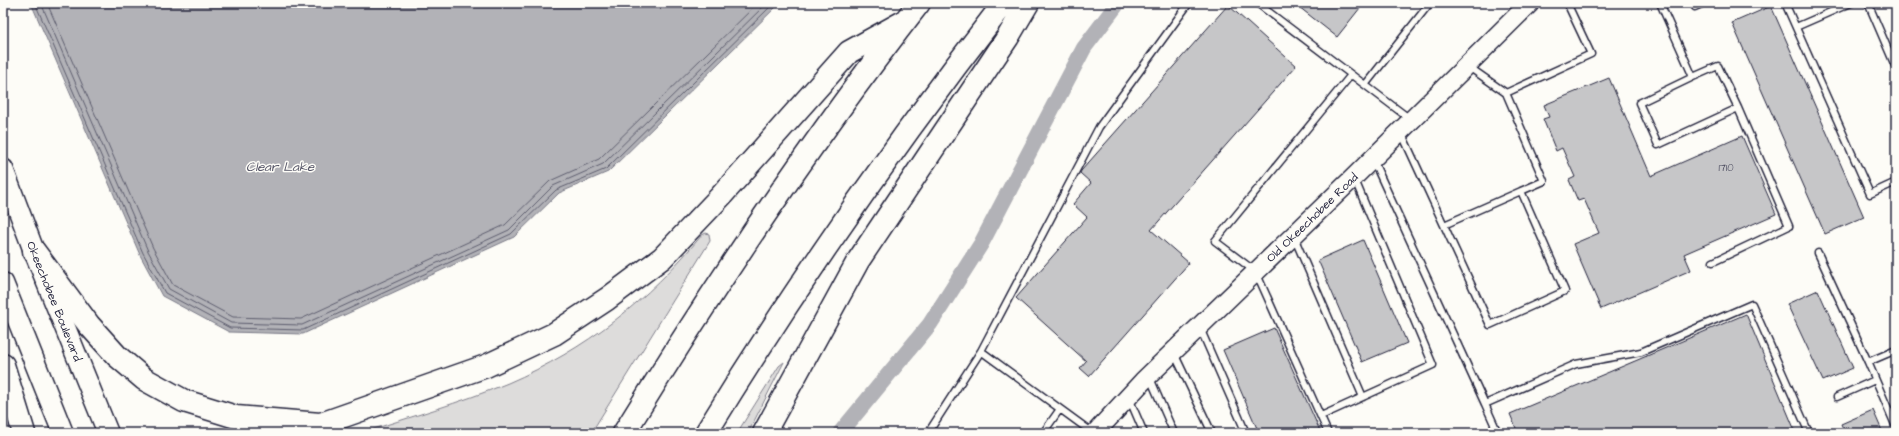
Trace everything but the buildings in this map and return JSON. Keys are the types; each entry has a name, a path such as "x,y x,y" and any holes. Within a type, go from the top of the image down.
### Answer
{"highway":[{"path":"624,433 692,325 776,200 841,106 918,3"},
{"path":"706,433 775,325 902,138 1004,3"},
{"path":"764,433 858,261 1008,37 1028,3"},
{"path":"300,433 321,424 486,366 554,334 607,299 662,258 721,196 849,52 905,20"},
{"path":"34,251 90,325 117,356 144,379 184,401 236,417 321,424"},
{"path":"3,365 24,433"}],"main road":[{"name":"Okeechobee Boulevard","path":"3,169 34,251 108,433"},
{"path":"3,283 63,433"}],"street":[{"name":"Old Okeechobee Road","path":"1094,433 1149,375 1354,177 1530,3"}],"lane":[{"path":"928,433 981,351 1099,127 1189,3"},
{"path":"1256,3 1364,85 1406,125 1444,225 1490,325 1565,291 1521,191"},
{"path":"1364,85 1430,3"},
{"path":"1506,92 1591,54 1567,3"},
{"path":"1660,3 1693,77"},
{"path":"1695,8 1704,3"},
{"path":"1785,3 1870,194 1896,182"},
{"path":"1796,27 1851,3"},
{"path":"1868,3 1896,68"},
{"path":"1444,225 1544,181 1506,92 1467,66"},
{"path":"1713,262 1789,226 1738,108 1718,66 1639,103 1658,145 1738,108"},
{"path":"1328,433 1256,272 1215,241 1351,75"},
{"path":"1372,159 1498,433"},
{"path":"1321,416 1433,366 1354,177"},
{"path":"1293,236 1363,397"},
{"path":"1818,252 1896,427"},
{"path":"1485,404 1576,364 1641,352 1752,304 1809,433"},
{"path":"1200,326 1246,433"},
{"path":"1868,362 1896,350"},
{"path":"981,351 1094,433"},
{"path":"1174,352 1212,433"},
{"path":"1149,375 1174,433"},
{"path":"1837,397 1875,380"},
{"path":"1129,397 1144,433"},
{"path":"1043,433 1060,409"}],"shaded area":[{"path":"706,233 709,234 710,241 591,433 361,433 490,390 537,370 564,355 590,339 637,302 660,281 702,235"},
{"path":"784,362 748,433 737,433 779,366"}],"water":[{"name":"Clear Lake","path":"31,3 780,3 608,172 559,193 514,237 303,334 229,332 162,296 140,255"}],"waterway":[{"path":"840,433 930,324 981,244 1084,48 1118,3"}]}
